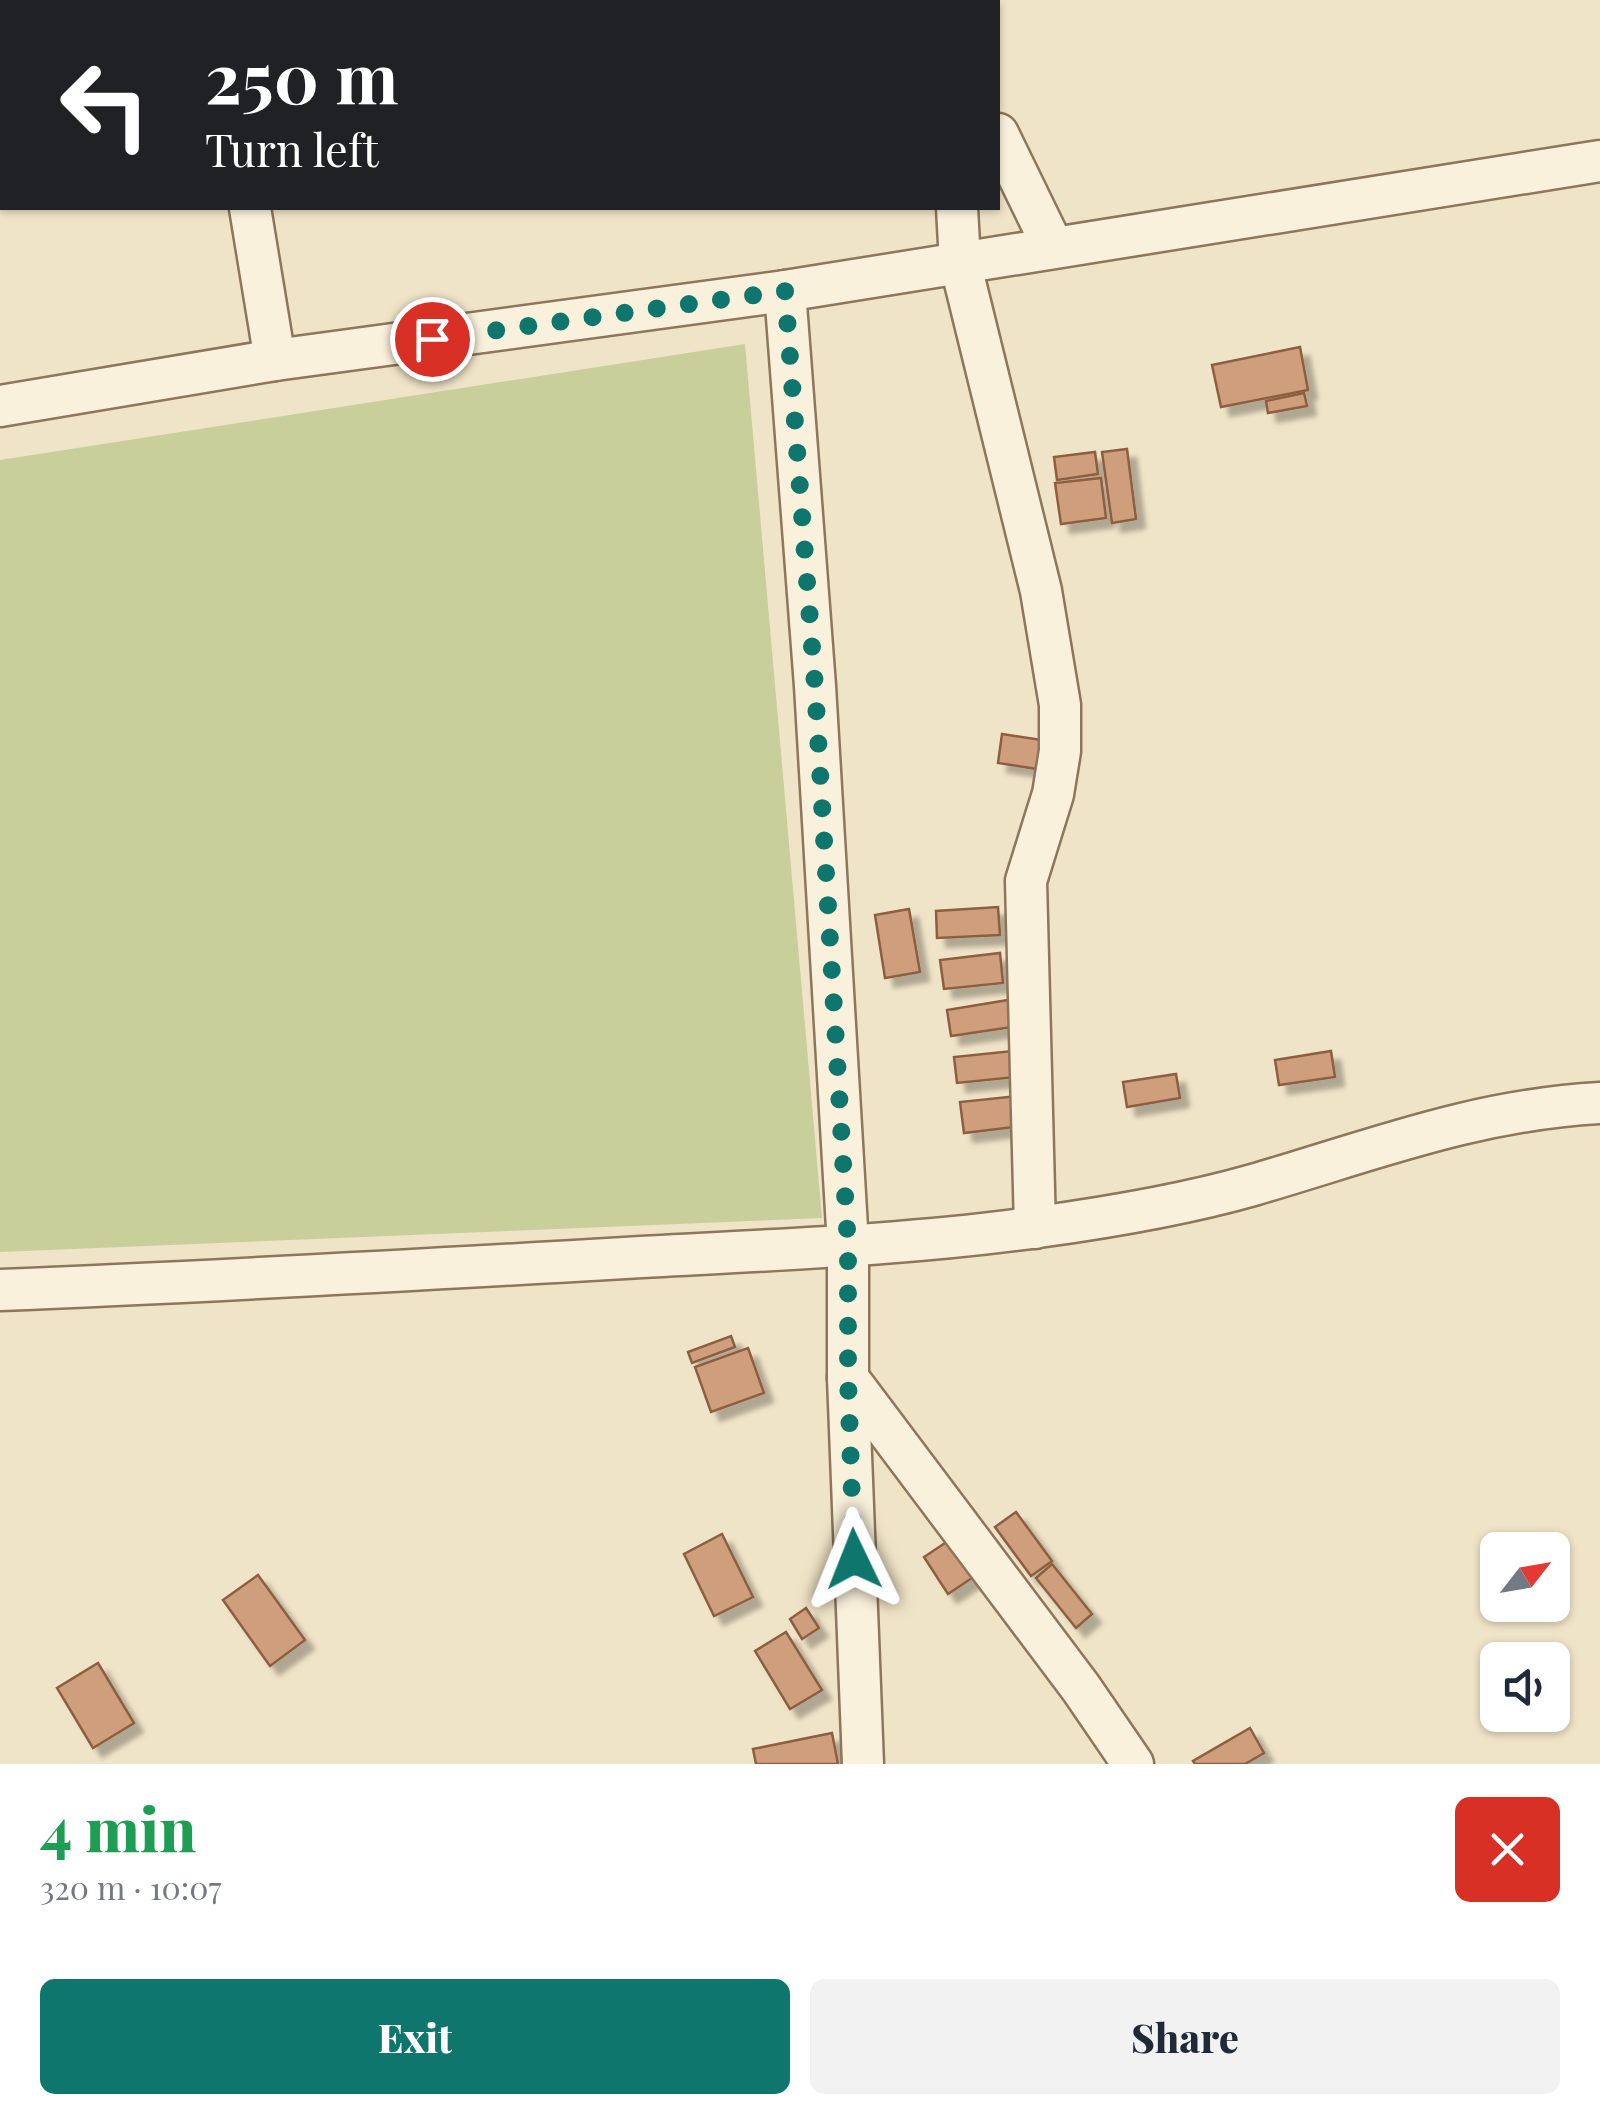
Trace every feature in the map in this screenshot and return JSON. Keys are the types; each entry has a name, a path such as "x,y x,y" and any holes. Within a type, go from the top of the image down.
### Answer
{"street":[{"path":"1000,138 1053,246"},
{"path":"0,406 275,360 785,291 1600,161"},
{"path":"250,210 275,360"},
{"path":"957,210 960,262 1041,590 1060,705 1060,750 1053,794 1026,880 1035,1228"},
{"path":"785,291 815,686 848,1245 848,1378 864,1764"},
{"path":"0,1290 213,1282 848,1245 1035,1228 1175,1206 1416,1133 1481,1118 1544,1106 1600,1102"},
{"path":"848,1378 1081,1688 1133,1764"}],"green space":[{"path":"745,344 822,1218 0,1252 0,460"}],"building":[{"path":"1300,347 1308,390 1221,407 1212,365"},
{"path":"1304,393 1307,406 1268,413 1266,401"},
{"path":"1127,449 1136,519 1112,523 1102,452"},
{"path":"1095,452 1098,474 1057,480 1054,457"},
{"path":"1101,478 1106,518 1061,524 1055,483"},
{"path":"1002,734 1055,742 1050,771 998,763"},
{"path":"998,907 1000,935 937,938 936,911"},
{"path":"909,909 920,972 885,978 875,915"},
{"path":"1000,953 1003,983 944,989 940,960"},
{"path":"1008,1000 1012,1027 951,1036 947,1010"},
{"path":"1023,1050 1025,1076 957,1083 954,1057"},
{"path":"1331,1051 1335,1077 1279,1085 1275,1060"},
{"path":"1176,1074 1180,1098 1127,1107 1123,1082"},
{"path":"1028,1095 1031,1125 964,1133 960,1102"},
{"path":"731,1336 735,1347 692,1363 688,1352"},
{"path":"748,1348 764,1393 711,1412 695,1367"},
{"path":"1016,1512 1052,1561 1031,1576 995,1527"},
{"path":"722,1534 753,1597 714,1616 684,1554"},
{"path":"957,1535 981,1572 948,1594 924,1557"},
{"path":"1052,1564 1092,1614 1076,1628 1036,1578"},
{"path":"258,1575 305,1640 270,1666 223,1600"},
{"path":"806,1608 819,1628 802,1639 790,1619"},
{"path":"786,1632 822,1690 790,1709 755,1651"},
{"path":"98,1663 134,1723 93,1748 57,1688"},
{"path":"1250,1728 1264,1753 1245,1764 1193,1761"},
{"path":"832,1733 838,1764 756,1764 753,1749"}],"route":[{"path":"432,339 785,291 815,686 848,1245 854,1559"}]}
